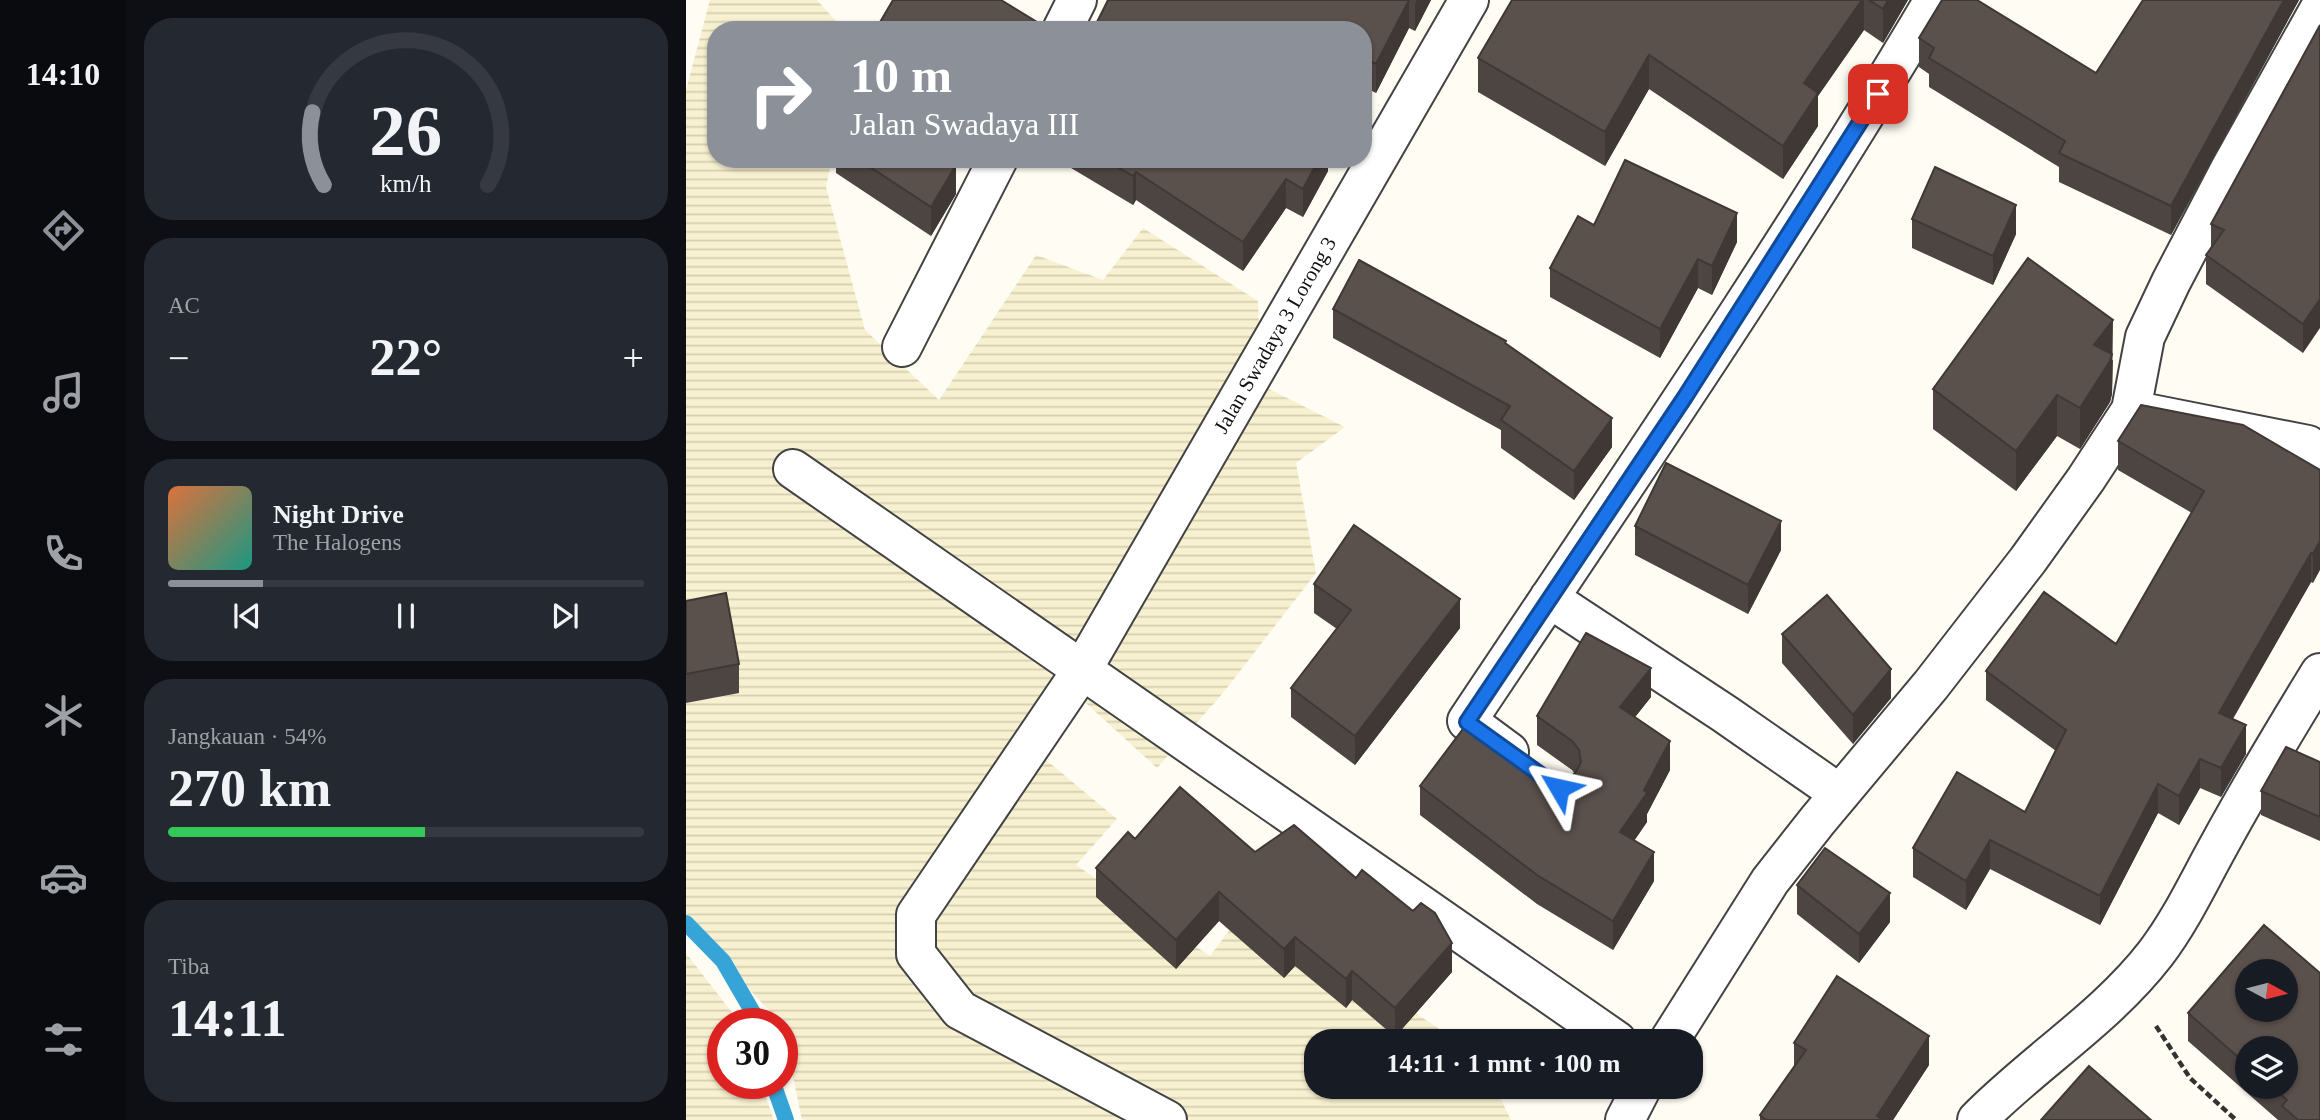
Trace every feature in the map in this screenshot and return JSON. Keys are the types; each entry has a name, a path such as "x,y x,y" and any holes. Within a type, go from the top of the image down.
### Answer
{"street":[{"path":"1066,21 1077,0"},
{"name":"Jalan Swadaya 3 Lorong 3","path":"1372,168 1469,0"},
{"path":"1538,774 1467,722 1685,397 1864,118 1934,0"},
{"path":"1677,1029 1770,881 1931,685 2028,560 2131,410 2146,337 2171,282 2242,146 2320,8"},
{"path":"902,346 993,168"},
{"name":"Jalan Swadaya 3 Lorong 3","path":"1167,1120 960,1010 916,954 916,915 1082,670 1372,168"},
{"path":"2131,410 2316,439"},
{"path":"793,469 1600,1029"},
{"path":"1549,598 1725,714 1840,794"},
{"path":"1977,1120 2000,1096 2052,1054 2129,984 2155,955 2188,906 2217,848 2320,673"},
{"path":"1625,1120 1636,1099"}],"path":[{"path":"2129,984 2190,1078 2236,1120"}],"shaded area":[{"path":"710,0 817,0 836,21 707,21 707,168 830,168 826,187 865,330 939,400 1036,255 1103,280 1143,228 1258,301 1261,385 1345,427 1296,463 1316,573 1223,693 1157,768 1075,693 1027,744 1117,819 1076,865 1210,956 1249,904 1440,1029 1304,1029 1304,1099 1501,1099 1511,1120 802,1120 798,1099 798,1008 767,1008 689,926 686,911 686,90"},
{"path":"686,953 729,1008 707,1008 707,1099 767,1099 774,1120 686,1120"}],"building":[{"path":"893,0 1001,0 1035,21 881,21"},
{"path":"1108,0 1409,0 1376,64 1372,62 1372,21 1098,21"},
{"path":"1512,0 1862,0 1804,83 1818,93 1783,146 1649,55 1605,132 1478,58"},
{"path":"1869,0 1888,0 1883,9"},
{"path":"1942,0 1977,0 2096,73 2143,0 2284,0 2171,206 2059,153 2065,141 1929,58 1934,48 1919,38"},
{"path":"2320,25 2320,299 2303,324 2206,255 2224,230 2211,224"},
{"path":"1625,160 1737,213 1712,266 1698,259 1660,329 1550,268 1578,216 1594,225"},
{"path":"1935,167 2016,205 1993,256 1912,219"},
{"path":"872,168 954,168 931,207"},
{"path":"1119,168 1314,168 1303,189 1286,179 1243,242 1136,172 1133,176"},
{"path":"2028,258 2113,320 2094,345 2112,354 2080,408 2057,395 2016,451 1933,389"},
{"path":"1359,260 1506,341 1505,343 1612,418 1574,471 1501,420 1510,406 1333,309"},
{"path":"2141,405 2243,425 2320,470 2320,541 2219,713 2246,725 2221,768 2200,759 2179,796 2158,784 2100,896 1990,840 1966,881 1913,848 1957,772 2025,812 2066,730 1986,671 2044,592 2116,644 2204,491 2118,441"},
{"path":"1666,463 1781,521 1748,585 1635,526"},
{"path":"1354,525 1460,599 1355,736 1291,688 1351,610 1314,584"},
{"path":"726,593 739,664 686,674 686,601"},
{"path":"1827,595 1891,669 1853,715 1782,634"},
{"path":"1586,633 1651,668 1620,707 1670,741 1644,790 1647,793 1620,832 1654,852 1613,921 1537,875 1420,786 1469,721 1547,777 1557,781 1568,779 1576,772 1581,762 1579,750 1572,741 1537,716"},
{"path":"2286,747 2320,762 2320,817 2261,791"},
{"path":"1180,787 1255,852 1294,825 1356,878 1362,870 1413,911 1421,903 1435,913 1452,943 1395,1008 1352,971 1346,979 1295,937 1284,949 1219,892 1176,940 1096,868 1128,832 1135,839"},
{"path":"1825,848 1890,893 1859,934 1797,885"},
{"path":"2264,925 2320,973 2320,1120 2298,1120 2282,1106 2286,1099 2298,1099 2298,1036 2235,1036 2235,1054 2188,1013"},
{"path":"1837,976 1929,1036 1877,1116 1883,1120 1766,1120 1760,1115 1806,1050 1794,1043"},
{"path":"2089,1066 2151,1120 2041,1120"}],"waterway":[{"path":"686,923 723,961 750,1008"},
{"path":"779,1099 786,1120"}],"route":[{"path":"1559,788 1467,722 1685,397 1878,94"}]}
